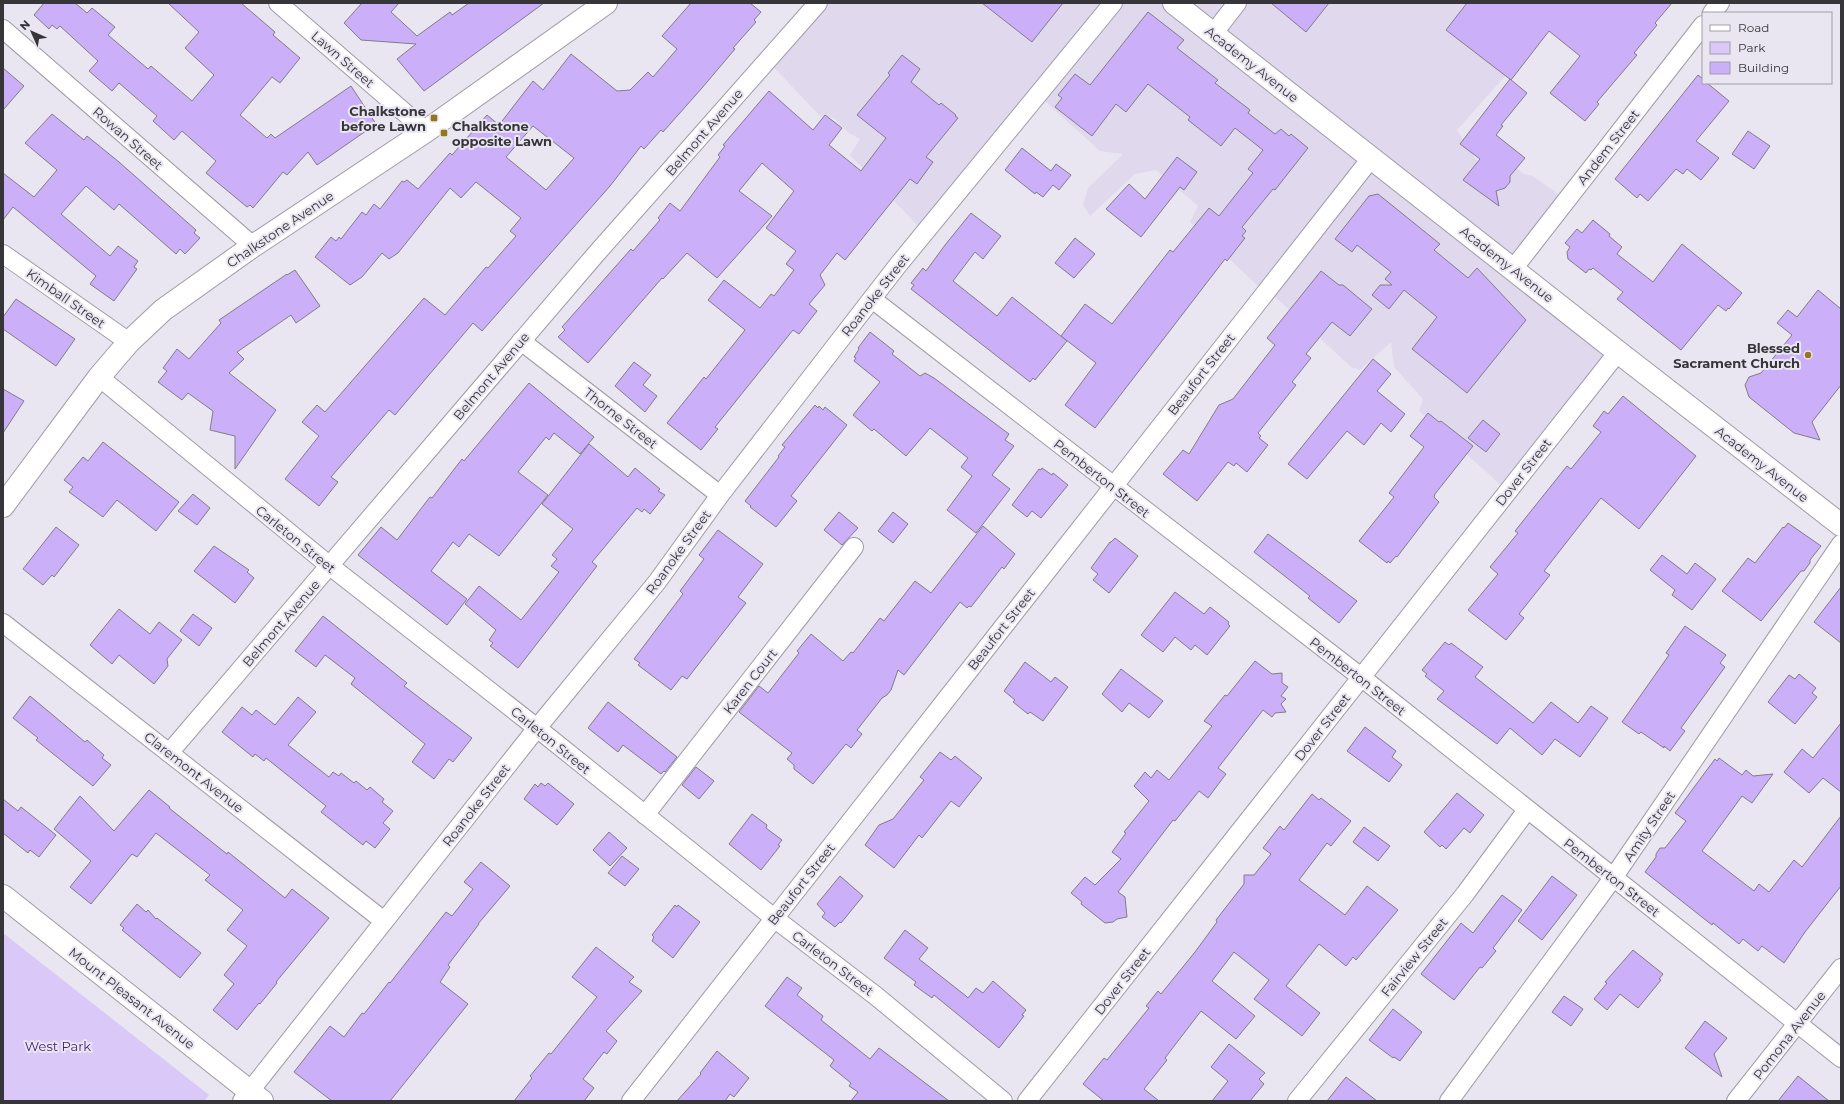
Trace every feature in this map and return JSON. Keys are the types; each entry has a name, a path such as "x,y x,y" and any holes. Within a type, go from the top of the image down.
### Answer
{"main road":[{"name":"Academy Avenue","path":"1174,3 1841,525"},
{"name":"Chalkstone Avenue","path":"3,506 99,377 129,342 163,310 253,246 426,132 602,4"},
{"name":"Mount Pleasant Avenue","path":"3,896 251,1098"}],"street":[{"name":"Lawn Street","path":"278,3 426,132"},
{"name":"Belmont Avenue","path":"169,753 521,341 818,3"},
{"name":"Roanoke Street","path":"251,1098 384,921 537,728 657,582 720,495 872,299 1113,3"},
{"path":"1213,34 1237,3"},
{"path":"1713,12 1720,3"},
{"name":"Andem Street","path":"1513,269 1702,26"},
{"name":"Rowan Street","path":"3,29 253,246"},
{"name":"Beaufort Street","path":"631,1101 1372,157"},
{"name":"Kimball Street","path":"3,254 129,342"},
{"name":"Pemberton Street","path":"872,299 1361,677 1841,1058"},
{"name":"Thorne Street","path":"521,341 720,495"},
{"name":"Dover Street","path":"1027,1101 1618,352"},
{"name":"Carleton Street","path":"99,377 330,566 537,728 774,918 876,996 1003,1101"},
{"name":"Amity Street","path":"1449,1101 1613,878 1841,544"},
{"name":"Karen Court","path":"645,816 854,547"},
{"name":"Claremont Avenue","path":"3,623 384,921"},
{"name":"Fairview Street","path":"1298,1101 1465,894 1527,810"},
{"name":"Pomona Avenue","path":"1736,1101 1841,968"}],"shaded area":[{"path":"816,3 1570,3 1457,130 1478,163 1511,164 1524,174 1533,176 1562,197 1515,262 1615,347 1504,488 1419,411 1423,399 1394,367 1391,342 1360,370 1351,367 1271,293 1259,287 1190,222 1198,206 1156,170 1135,174 1090,216 1083,205 1088,188 1123,154 1100,151 1037,94 920,228 850,155 860,139 849,133 834,118 820,116 767,60"}],"green space":[{"name":"West Park","path":"3,933 209,1095 204,1101 3,1101"}],"building":[{"path":"44,3 75,3 87,13 92,8 115,27 108,35 148,69 151,66 192,101 214,75 185,48 199,32 168,3 241,3 275,32 273,35 300,58 280,83 272,77 240,115 267,138 271,134 275,138 351,86 376,124 317,165 308,152 287,175 283,172 253,208 250,205 247,207 206,173 216,161 182,131 174,140 153,121 157,116 119,83 112,91 89,71 98,61 60,26 57,29 52,25 49,29 34,15"},
{"path":"362,3 399,3 391,12 417,36 450,12 452,15 469,3 544,3 424,91 397,59 416,44 361,40 344,23"},
{"path":"691,3 750,3 761,12 754,20 756,22 733,48 735,49 702,88 663,132 661,130 644,149 641,146 610,186 482,331 473,323 395,415 389,410 331,477 338,482 319,506 285,479 319,436 302,422 317,405 325,412 424,298 445,315 486,267 488,268 516,236 510,231 521,218 476,182 461,198 450,188 398,253 389,259 382,253 362,277 350,285 315,257 331,237 336,241 339,237 341,239 362,212 366,215 374,204 380,209 402,181 404,182 407,180 418,189 450,153 452,155 487,115 499,125 533,81 543,90 571,54 617,91 630,90 648,72 653,77 677,49 662,36","holes":["533,126 574,158 546,190 506,157"]},
{"path":"982,3 1063,3 1032,42"},
{"path":"1271,3 1329,3 1306,32"},
{"path":"1467,3 1672,3 1655,23 1657,25 1634,53 1637,55 1597,102 1599,104 1585,121 1550,93 1580,56 1549,31 1511,80 1446,30"},
{"path":"1148,12 1184,40 1177,48 1218,80 1215,83 1250,110 1248,113 1275,134 1281,129 1289,136 1291,134 1308,148 1275,190 1273,189 1242,227 1246,231 1242,236 1245,238 1227,261 1225,259 1095,428 1065,405 1096,363 1061,336 1085,304 1112,324 1170,250 1173,252 1209,208 1219,216 1253,173 1248,169 1263,150 1235,128 1221,146 1188,120 1190,117 1148,84 1126,112 1116,104 1092,136 1055,107 1062,98 1058,95 1075,74 1090,85"},
{"path":"902,55 920,69 911,82 939,105 941,103 958,118 926,157 933,162 917,184 910,179 845,260 837,253 820,275 825,285 809,304 817,311 799,334 793,330 715,427 718,429 701,450 667,423 704,377 706,379 745,330 708,300 724,280 760,308 771,294 774,296 794,270 786,264 796,251 766,228 794,191 762,163 739,191 772,216 717,278 687,253 663,279 662,278 588,363 558,337 565,330 562,327 631,249 633,251 660,220 658,218 670,203 680,211 720,157 718,155 725,146 723,145 769,91 813,130 825,115 842,128 829,145 861,171 886,138 857,115 890,75 888,73"},
{"path":"3,68 24,86 3,110"},
{"path":"1698,75 1702,78 1702,84 1708,84 1729,101 1696,141 1719,158 1701,180 1687,169 1683,174 1676,169 1648,201 1640,194 1637,198 1615,179"},
{"path":"1510,79 1527,93 1501,125 1503,126 1496,135 1525,158 1510,176 1510,182 1505,188 1496,191 1499,206 1463,180 1480,159 1460,144"},
{"path":"52,114 84,140 87,136 119,162 196,230 194,233 200,238 185,254 180,249 176,254 119,204 114,210 86,186 61,214 110,256 118,246 138,261 134,267 137,269 114,301 90,284 96,276 13,207 3,220 3,173 34,197 57,170 25,143"},
{"path":"1748,131 1770,146 1754,169 1732,154"},
{"path":"1022,148 1051,171 1056,164 1071,175 1059,190 1053,185 1043,197 1036,192 1035,194 1005,170"},
{"path":"1177,157 1197,172 1184,190 1180,187 1141,237 1106,209 1129,184 1145,199"},
{"path":"1378,194 1440,244 1434,250 1468,278 1477,268 1526,320 1467,393 1412,349 1437,317 1404,290 1389,309 1372,295 1380,285 1392,285 1385,279 1391,272 1357,245 1352,252 1335,239 1369,196"},
{"path":"971,213 1001,236 983,259 975,252 953,281 997,316 1012,297 1067,341 1035,380 1033,378 1030,382 911,289 914,285 911,283 923,268 926,271"},
{"path":"1593,220 1610,234 1609,236 1622,247 1617,254 1653,282 1682,244 1742,293 1726,311 1718,305 1681,350 1617,299 1623,292 1593,268 1591,270 1589,269 1586,273 1568,259 1567,252 1570,247 1565,243 1577,229 1582,233"},
{"path":"1075,238 1095,254 1074,278 1055,263"},
{"path":"295,270 320,306 296,323 291,315 237,352 244,359 229,373 276,410 235,469 235,436 210,430 213,411 188,393 182,400 158,382 167,371 163,368 177,349 189,359 221,323 219,320"},
{"path":"1321,271 1339,285 1343,285 1372,309 1350,336 1332,322 1306,354 1311,358 1292,382 1296,385 1258,433 1261,436 1259,438 1268,445 1247,472 1236,463 1234,466 1228,462 1197,501 1163,474 1183,450 1189,454 1219,405 1233,399 1275,345 1267,338"},
{"name":"Blessed Sacrament Church","path":"1818,290 1841,309 1841,385 1812,422 1820,440 1794,433 1749,397 1745,385 1749,377 1761,373 1792,335 1777,323 1788,310 1797,317"},
{"path":"16,299 75,339 56,366 3,329 3,317"},
{"path":"870,332 894,351 892,354 920,376 925,373 934,378 1009,434 1005,440 1014,446 992,475 1010,489 976,533 947,510 972,476 961,467 968,458 930,428 906,456 874,429 872,431 853,415 880,382 854,361 856,358 854,357 859,349 858,348"},
{"path":"1373,359 1391,374 1377,391 1405,414 1391,432 1381,423 1364,445 1347,431 1307,479 1288,464"},
{"path":"634,362 651,375 643,385 657,396 645,412 615,386"},
{"path":"529,383 594,437 580,454 554,433 549,440 546,437 518,472 548,495 499,556 469,534 459,547 453,542 431,571 467,599 447,625 358,555 381,527 397,540 430,497 432,498 462,459 464,461"},
{"path":"3,389 24,401 3,433"},
{"path":"1623,396 1696,456 1639,529 1601,498 1544,571 1550,575 1519,614 1524,618 1506,640 1468,610 1498,574 1490,567 1518,533 1515,531 1567,466 1571,469 1601,432 1593,426 1604,411 1608,414"},
{"path":"815,405 818,408 819,406 823,410 825,407 847,425 791,496 797,501 776,527 750,507 751,506 745,501 779,457 778,456 785,447 782,445"},
{"path":"1428,413 1439,422 1441,421 1473,446 1435,494 1434,497 1439,502 1397,557 1396,556 1390,563 1388,561 1387,563 1359,541 1394,497 1389,493 1424,447 1410,436"},
{"path":"1483,420 1500,434 1486,452 1468,438"},
{"path":"103,442 179,502 156,531 117,500 103,517 69,492 73,487 64,480 83,457 88,461"},
{"path":"589,444 628,477 635,468 660,489 658,491 665,495 650,514 644,509 642,512 637,508 592,562 597,566 518,668 490,646 493,643 489,640 496,630 465,604 479,586 521,620 559,572 551,566 557,559 552,555 573,529 542,504"},
{"path":"1042,468 1052,475 1053,473 1068,485 1041,518 1032,511 1027,517 1012,505 1039,469 1041,470"},
{"path":"193,494 210,508 197,525 178,511"},
{"path":"839,512 858,528 842,545 824,530"},
{"path":"893,512 908,524 893,543 878,531"},
{"path":"1788,523 1821,546 1810,560 1810,563 1804,571 1801,571 1761,621 1722,591 1748,558 1755,563 1783,527 1784,528"},
{"path":"983,526 1015,554 1004,569 1002,567 971,607 969,606 967,608 960,602 904,675 898,670 891,690 882,698 857,730 862,734 851,748 846,744 813,784 794,769 794,765 787,759 792,753 739,712 759,686 768,693 799,653 797,651 811,634 843,661 851,652 853,653 880,618 884,621 915,581 931,593"},
{"path":"56,527 79,545 54,577 52,575 43,585 23,569"},
{"path":"718,530 763,564 738,597 746,603 687,679 682,676 671,690 638,665 640,663 634,659 683,594 680,591 704,559 699,555"},
{"path":"1268,534 1357,601 1339,623 1308,598 1310,596 1254,552"},
{"path":"1115,538 1138,556 1109,593 1093,580 1098,574 1091,568 1110,542"},
{"path":"214,546 249,570 247,572 254,578 235,603 194,571"},
{"path":"1662,555 1687,574 1695,563 1716,579 1692,610 1672,595 1675,590 1650,570"},
{"path":"1841,587 1841,643 1814,622"},
{"path":"1175,592 1204,614 1210,607 1229,622 1228,624 1230,626 1207,655 1195,645 1191,650 1175,637 1163,652 1141,635"},
{"path":"119,609 150,634 159,622 182,640 167,659 168,666 154,684 119,655 112,664 90,645"},
{"path":"193,614 212,628 199,646 180,631"},
{"path":"323,616 407,683 404,686 472,738 453,762 449,759 434,779 412,762 425,744 351,684 355,678 325,655 316,667 295,651"},
{"path":"1685,626 1726,655 1720,663 1725,667 1681,728 1685,731 1670,751 1641,732 1639,734 1622,722 1669,655 1666,653"},
{"path":"1445,642 1449,645 1451,643 1483,667 1475,677 1533,723 1551,702 1578,723 1591,706 1608,718 1580,757 1555,739 1542,755 1510,728 1497,744 1437,699 1444,691 1425,676 1427,674 1422,670"},
{"path":"1255,661 1272,674 1282,673 1282,683 1288,687 1281,696 1286,699 1281,704 1286,712 1275,713 1272,717 1263,710 1218,768 1226,774 1208,798 1199,791 1175,821 1173,820 1118,892 1125,897 1127,917 1105,923 1081,904 1082,902 1071,893 1085,877 1095,885 1121,859 1112,852 1126,833 1124,832 1149,801 1134,786 1145,772 1151,778 1157,770 1169,780 1212,726 1204,721 1225,695 1227,696"},
{"path":"1025,662 1051,682 1055,677 1068,687 1043,721 1030,712 1028,714 1013,702 1015,700 1004,691"},
{"path":"1121,669 1163,701 1149,718 1129,703 1122,712 1102,694"},
{"path":"1799,674 1816,688 1812,693 1817,697 1795,724 1768,702 1789,675 1795,679"},
{"path":"30,696 85,742 87,740 104,755 102,758 111,765 93,786 36,740 38,738 13,718"},
{"path":"298,697 316,712 288,745 329,777 333,772 339,776 341,773 354,783 356,781 367,790 370,787 384,799 382,802 393,811 383,823 390,829 375,848 366,841 363,845 321,812 326,806 266,758 264,761 255,754 253,757 222,732 242,707 252,715 256,710 275,725"},
{"path":"608,702 677,757 665,772 664,771 661,774 623,745 618,752 588,728"},
{"path":"1841,723 1841,792 1823,778 1809,793 1784,772 1802,749 1813,758"},
{"path":"1365,727 1396,751 1392,757 1402,765 1389,782 1347,751"},
{"path":"940,752 951,760 955,756 982,778 959,807 951,801 922,838 919,835 894,868 865,845 879,825 893,819 924,780 920,777"},
{"path":"1719,758 1742,775 1746,770 1753,776 1773,774 1752,803 1742,796 1702,851 1754,891 1759,884 1769,892 1794,860 1802,867 1841,816 1841,886 1805,932 1784,963 1762,946 1758,951 1743,939 1739,944 1713,923 1712,925 1645,872 1656,857 1656,854 1660,848 1665,848 1686,821 1675,813 1715,759 1717,761"},
{"path":"696,767 714,781 699,799 682,785"},
{"path":"541,783 545,786 548,783 574,804 557,825 524,799 535,784 538,787"},
{"path":"149,790 170,807 169,808 227,854 228,852 285,898 292,889 329,918 276,982 277,983 260,1004 259,1003 237,1030 213,1010 234,984 224,975 247,946 227,930 243,910 205,880 210,875 156,833 137,857 132,854 91,904 70,887 91,861 54,829 80,796 114,831"},
{"path":"1457,793 1484,815 1470,833 1464,828 1446,849 1442,845 1440,847 1424,832"},
{"path":"1312,794 1319,800 1321,798 1351,821 1331,846 1327,843 1299,880 1345,915 1367,886 1398,910 1356,960 1353,957 1346,966 1319,944 1286,986 1320,1013 1302,1036 1254,999 1269,980 1234,952 1212,981 1255,1016 1236,1039 1201,1011 1165,1058 1167,1060 1144,1089 1159,1101 1104,1101 1083,1084 1104,1058 1107,1060 1149,1008 1146,1006 1158,991 1161,994 1195,952 1217,922 1216,920 1244,884 1244,875 1254,875 1271,854 1263,848 1280,826 1284,830"},
{"path":"3,799 18,811 21,807 56,835 39,857 30,850 28,853 3,833"},
{"path":"752,814 767,825 766,828 782,840 778,845 780,846 761,870 729,844"},
{"path":"1364,827 1390,846 1378,861 1353,842"},
{"path":"609,832 627,848 610,866 593,850"},
{"path":"622,856 639,869 625,886 608,873"},
{"path":"481,862 510,886 478,924 448,965 450,967 440,982 468,1004 390,1101 332,1101 294,1072 330,1026 344,1037 362,1013 364,1014 389,982 390,983 446,912 452,916 473,889 464,882"},
{"path":"840,876 863,896 841,923 840,922 835,927 822,917 825,913 817,904"},
{"path":"1552,876 1577,895 1542,940 1518,921"},
{"path":"1502,895 1522,910 1493,948 1496,951 1482,968 1480,967 1454,1000 1421,974 1461,923 1473,933"},
{"path":"137,904 146,912 148,910 156,919 157,918 201,953 180,978 122,930 124,928 120,925"},
{"path":"675,905 677,907 678,905 700,922 673,958 652,941 654,937 652,935"},
{"path":"905,930 928,948 919,959 968,998 976,988 983,993 993,981 1026,1010 1022,1015 1024,1016 999,1048 934,995 932,998 914,985 916,982 884,958"},
{"path":"596,947 634,977 629,982 642,991 606,1031 617,1041 607,1054 604,1052 583,1079 594,1088 584,1101 514,1101 532,1078 530,1076 549,1053 551,1054 597,997 572,977"},
{"path":"1633,950 1663,974 1659,979 1661,980 1638,1008 1620,994 1607,1010 1594,999 1607,983 1605,982"},
{"path":"787,977 802,988 797,995 823,1016 821,1020 870,1059 879,1048 949,1101 851,1101 858,1092 849,1086 851,1083 830,1066 834,1060 765,1006"},
{"path":"1564,996 1583,1009 1571,1026 1552,1012"},
{"path":"1393,1009 1422,1032 1400,1061 1394,1057 1393,1058 1369,1040"},
{"path":"1705,1021 1727,1038 1714,1054 1722,1077 1685,1048"},
{"path":"1229,1044 1265,1073 1259,1079 1264,1084 1250,1101 1212,1101 1228,1081 1211,1067"},
{"path":"717,1051 749,1078 734,1097 730,1094 725,1101 677,1101 701,1074 700,1073"},
{"path":"1798,1076 1829,1101 1778,1101"},
{"path":"1346,1077 1377,1101 1327,1101"}],"place":[{"name":"Chalkstone before Lawn","path":"434,118"},
{"name":"Chalkstone opposite Lawn","path":"444,133"},
{"name":"Blessed Sacrament Church","path":"1808,355"}]}
